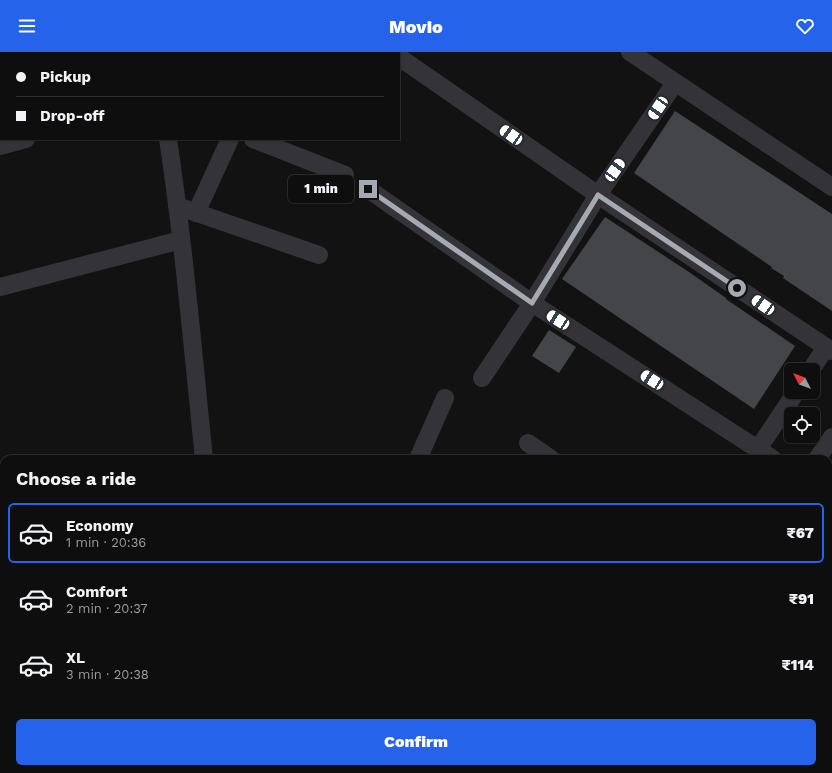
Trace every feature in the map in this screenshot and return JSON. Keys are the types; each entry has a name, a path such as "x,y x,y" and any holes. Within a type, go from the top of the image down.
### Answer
{"street":[{"path":"630,52 832,187"},
{"path":"400,58 598,195 829,349 817,363"},
{"path":"482,378 532,303 598,195 675,83"},
{"path":"0,146 22,140"},
{"path":"168,140 181,240 204,455"},
{"path":"196,213 230,140"},
{"path":"256,140 346,175"},
{"path":"368,189 532,303 767,455"},
{"path":"177,206 318,256"},
{"path":"0,287 181,240"},
{"path":"420,455 445,398"},
{"path":"758,449 791,399"},
{"path":"820,455 832,437"},
{"path":"528,443 545,455"}],"building":[{"path":"675,111 832,214 832,311 783,278 784,276 771,268 772,267 634,173"},
{"path":"605,217 689,272 795,346 754,409 562,279"},
{"path":"549,330 576,347 559,373 532,356"}],"route":[{"path":"368,189 532,303 598,195 737,288"}]}
